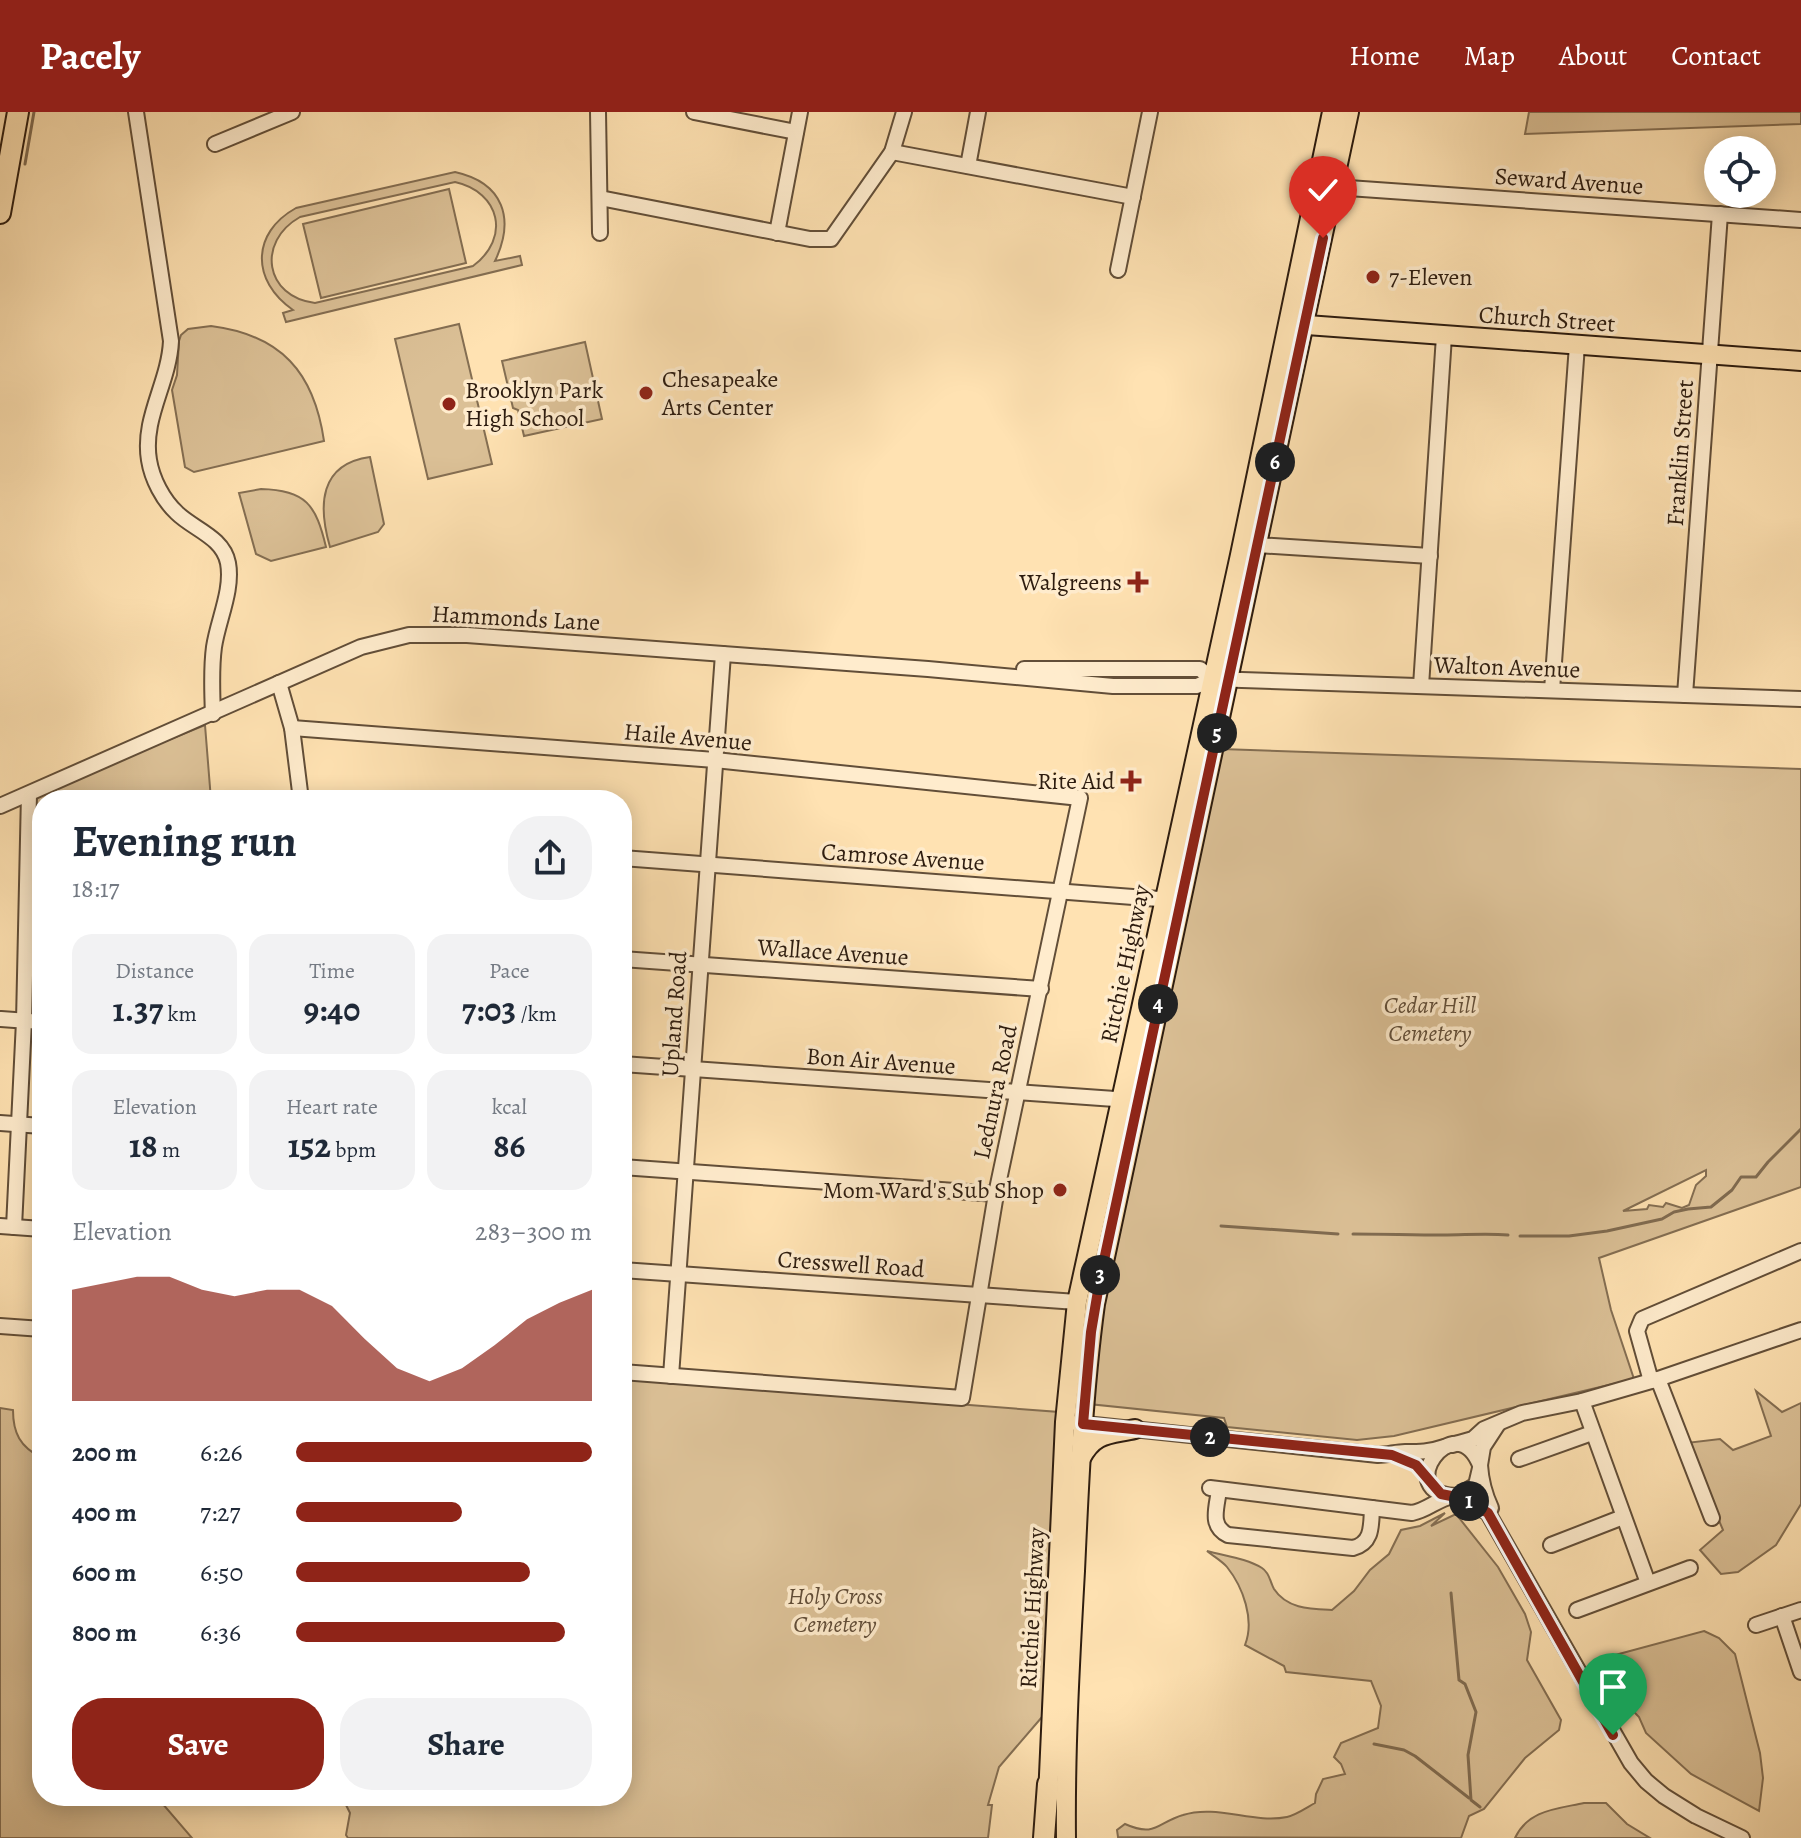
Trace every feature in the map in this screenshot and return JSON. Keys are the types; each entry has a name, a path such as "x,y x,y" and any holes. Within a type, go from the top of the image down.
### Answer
{"highway":[{"path":"0,213 18,112"},
{"path":"1046,1838 1048,1784"}],"main road":[{"name":"Ritchie Highway","path":"1220,679 1257,545 1332,112"},
{"name":"Ritchie Highway","path":"1048,1784 1074,1423 1077,1302 1128,1100 1297,324 1334,187 1349,112"},
{"name":"Church Street","path":"1297,324 1801,361"},
{"name":"Ritchie Highway","path":"1066,1838 1069,1692 1081,1458 1074,1423 1128,1100"},
{"path":"1081,1458 1097,1437 1135,1429"}],"street":[{"path":"136,112 171,341 167,374 148,430 149,463 155,481 175,512 216,542 228,562 227,587 214,649 213,714"},
{"path":"215,144 273,116 292,112"},
{"path":"598,112 600,233"},
{"path":"694,112 796,132"},
{"path":"777,233 800,112"},
{"path":"600,198 810,239 831,239 892,152 904,112"},
{"path":"968,166 978,112"},
{"path":"1118,270 1150,112"},
{"path":"892,152 1133,197"},
{"name":"Seward Avenue","path":"1334,187 1801,220"},
{"name":"Franklin Street","path":"1685,695 1720,214"},
{"path":"1421,686 1444,336"},
{"path":"1552,690 1577,345"},
{"path":"1257,545 1430,556"},
{"name":"Hammonds Lane","path":"38,790 361,647 409,635 467,635 967,672 1113,686 1197,686 1220,679"},
{"name":"Upland Road","path":"671,1376 723,654"},
{"path":"1054,680 1064,675 1102,675 1112,669"},
{"name":"Hammonds Lane","path":"967,672 1200,669 1220,679"},
{"path":"1113,686 1120,677 1144,674 1149,670"},
{"name":"Walton Avenue","path":"1220,679 1801,699"},
{"path":"279,683 292,728 300,790"},
{"name":"Haile Avenue","path":"292,728 715,760 1080,798"},
{"name":"Hammonds Lane","path":"0,806 32,793"},
{"path":"29,794 21,1124 7,1226 32,1228"},
{"name":"Lednura Road","path":"671,1376 962,1398 996,1194 1080,798"},
{"name":"Camrose Avenue","path":"632,859 1172,900"},
{"name":"Wallace Avenue","path":"632,960 1041,989"},
{"path":"1,1019 32,1021"},
{"name":"Bon Air Avenue","path":"632,1065 1128,1100"},
{"path":"0,1123 32,1125"},
{"path":"632,1168 996,1194"},
{"path":"1712,1518 1654,1380 1637,1331 1642,1319 1801,1251"},
{"name":"Cresswell Road","path":"632,1271 1077,1302"},
{"path":"0,1326 32,1328"},
{"path":"1392,1455 1400,1451 1423,1453 1473,1439 1484,1429 1522,1413 1582,1401 1654,1380 1801,1330"},
{"path":"632,1373 671,1376"},
{"path":"1582,1401 1648,1583"},
{"path":"1074,1423 1392,1455 1416,1465 1441,1494 1472,1502 1488,1513 1581,1680 1631,1763 1646,1781 1696,1816 1742,1838"},
{"path":"1372,1508 1369,1537 1360,1547 1228,1535 1216,1523 1214,1489 1399,1511 1412,1513 1426,1510 1440,1500 1467,1493 1476,1485 1483,1447 1498,1424"},
{"path":"1519,1459 1592,1433"},
{"path":"1399,1511 1420,1504 1429,1481 1430,1460 1448,1446 1469,1448 1480,1467 1482,1488 1491,1508 1488,1513"},
{"path":"1551,1545 1623,1517"},
{"path":"1577,1610 1690,1568"},
{"path":"1756,1625 1801,1610"},
{"path":"1782,1616 1801,1672"}],"green space":[{"path":"1529,112 1801,112 1801,124 1525,134"},
{"path":"455,172 485,185 501,205 504,231 495,261 520,256 522,265 286,322 283,313 293,310 269,285 262,258 271,230 281,218 296,208","holes":["455,182 482,195 490,206 496,230 485,255 473,266 315,303 298,299 285,291 277,280 272,267 277,240 300,217"]},
{"path":"449,189 466,263 321,298 303,224"},
{"path":"459,324 492,464 428,479 395,339"},
{"path":"211,326 257,338 290,361 312,395 324,441 194,472 185,467 172,390 177,375 179,341 188,329"},
{"path":"585,342 602,419 524,436 518,410 513,408 502,361"},
{"path":"370,457 384,524 378,532 330,547 324,517 326,489 341,468"},
{"path":"261,489 289,493 307,503 318,520 326,547 271,561 256,554 239,493"},
{"path":"205,725 210,790 46,790"},
{"name":"Cedar Hill Cemetery","path":"1221,749 1801,769 1801,1187 1599,1258 1611,1310 1634,1379 1394,1436 1357,1440 1227,1427 1224,1418 1089,1404 1100,1305","holes":["1706,1170 1706,1176 1696,1185 1689,1205 1682,1208 1666,1203 1663,1207 1649,1205 1647,1209 1623,1211"]},
{"path":"32,872 32,949 30,949"},
{"name":"Holy Cross Cemetery","path":"632,1379 1059,1412 1042,1717 999,1767 988,1805 992,1805 988,1838 348,1838 350,1813 346,1806 632,1806"},
{"path":"1756,1391 1782,1412 1801,1403 1801,1504 1776,1545 1738,1572 1721,1574 1700,1550 1723,1530 1686,1443 1720,1439 1733,1450 1771,1436"},
{"path":"0,1408 13,1410 19,1438 32,1452 32,1806 165,1806 192,1838 0,1838"},
{"path":"1445,1513 1431,1526 1456,1514 1498,1567 1525,1614 1531,1632 1527,1660 1561,1720 1559,1730 1525,1758 1484,1809 1469,1816 1461,1838 1118,1837 1117,1830 1125,1824 1150,1829 1196,1812 1261,1818 1294,1815 1315,1803 1323,1779 1345,1774 1334,1757 1341,1743 1378,1728 1381,1706 1371,1681 1286,1672 1284,1666 1245,1645 1248,1615 1238,1584 1227,1567 1207,1551 1262,1568 1279,1596 1286,1601 1308,1608 1332,1610 1389,1554 1401,1530 1420,1526"},
{"path":"1704,1631 1719,1638 1735,1654 1760,1753 1763,1778 1759,1811 1691,1774 1646,1733 1639,1717 1611,1688 1604,1658"},
{"path":"1584,1803 1606,1803 1627,1824 1650,1838 1515,1838 1535,1816"}],"waterway":[{"path":"25,164 34,112"},
{"path":"1520,1236 1569,1236 1607,1231 1662,1219 1674,1212 1711,1207 1732,1190 1741,1177 1756,1177 1801,1129"},
{"path":"1221,1226 1338,1234"},
{"path":"1353,1234 1508,1235"},
{"path":"1451,1593 1459,1680 1465,1684 1476,1712 1468,1755 1471,1800 1480,1807"},
{"path":"1374,1744 1404,1750 1415,1756 1469,1798"}],"place":[{"name":"7-Eleven","path":"1373,277"},
{"name":"Chesapeake Arts Center","path":"646,393"},
{"name":"Brooklyn Park High School","path":"449,404"},
{"name":"Walgreens","path":"1138,582"},
{"name":"Rite Aid","path":"1131,781"},
{"name":"Mom Ward's Sub Shop","path":"1060,1190"}],"route":[{"path":"1323,238 1100,1279 1091,1332 1083,1424 1392,1455 1416,1465 1441,1494 1466,1499 1488,1513 1613,1735"}]}
